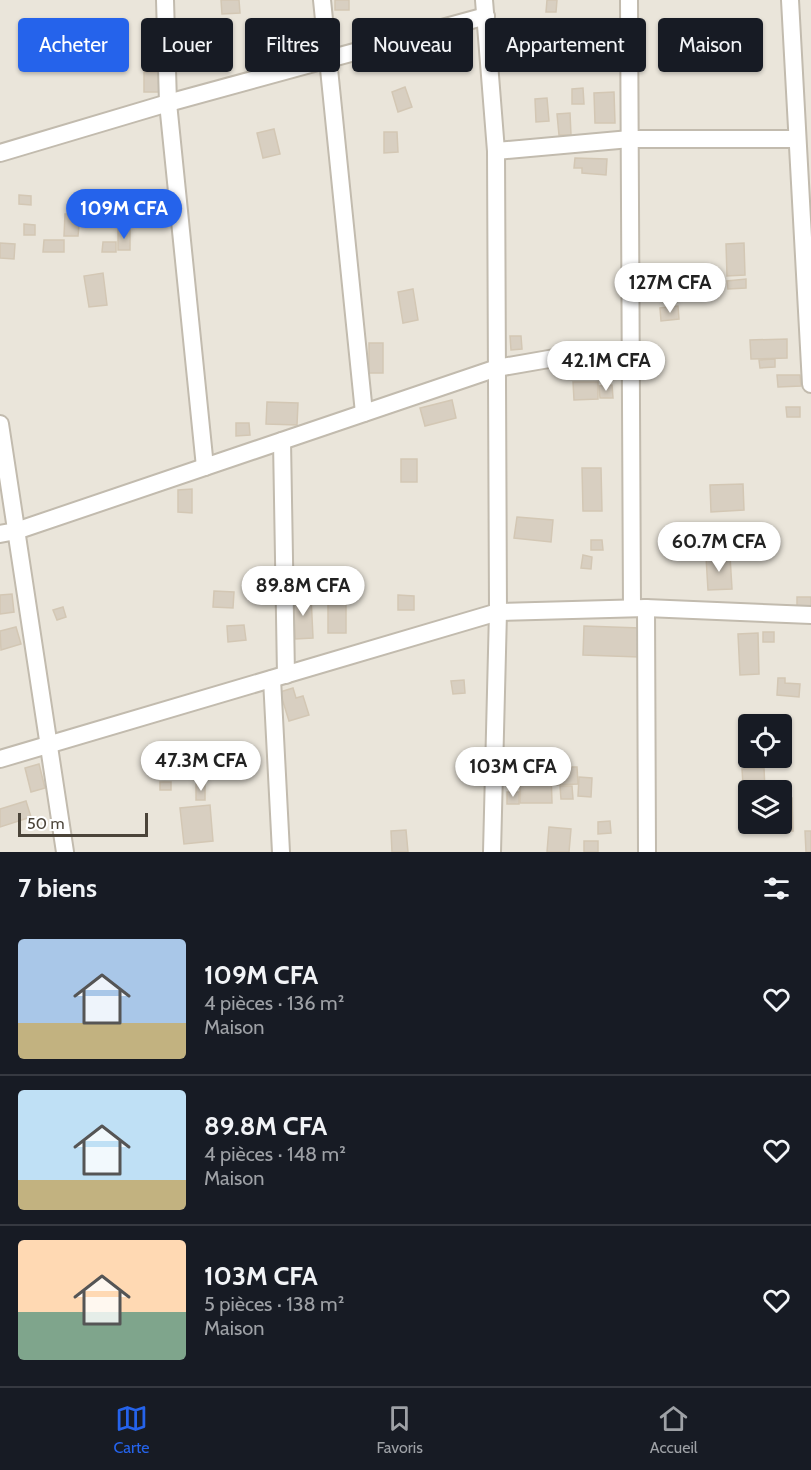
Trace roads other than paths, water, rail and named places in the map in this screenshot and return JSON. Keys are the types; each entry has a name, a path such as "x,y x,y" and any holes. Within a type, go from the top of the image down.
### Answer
{"street":[{"path":"165,0 168,103 205,467"},
{"path":"322,0 324,18"},
{"path":"629,0 631,352 647,852"},
{"path":"790,0 811,384"},
{"path":"340,55 485,8 496,151 498,612 492,852"},
{"path":"0,153 281,72"},
{"path":"329,72 364,413"},
{"path":"496,151 630,139 798,139"},
{"path":"8,533 497,368 566,356 631,352"},
{"path":"0,424 8,533 49,745 65,852"},
{"path":"281,852 279,677 282,441"},
{"path":"0,759 498,612 639,608 811,615"}]}
